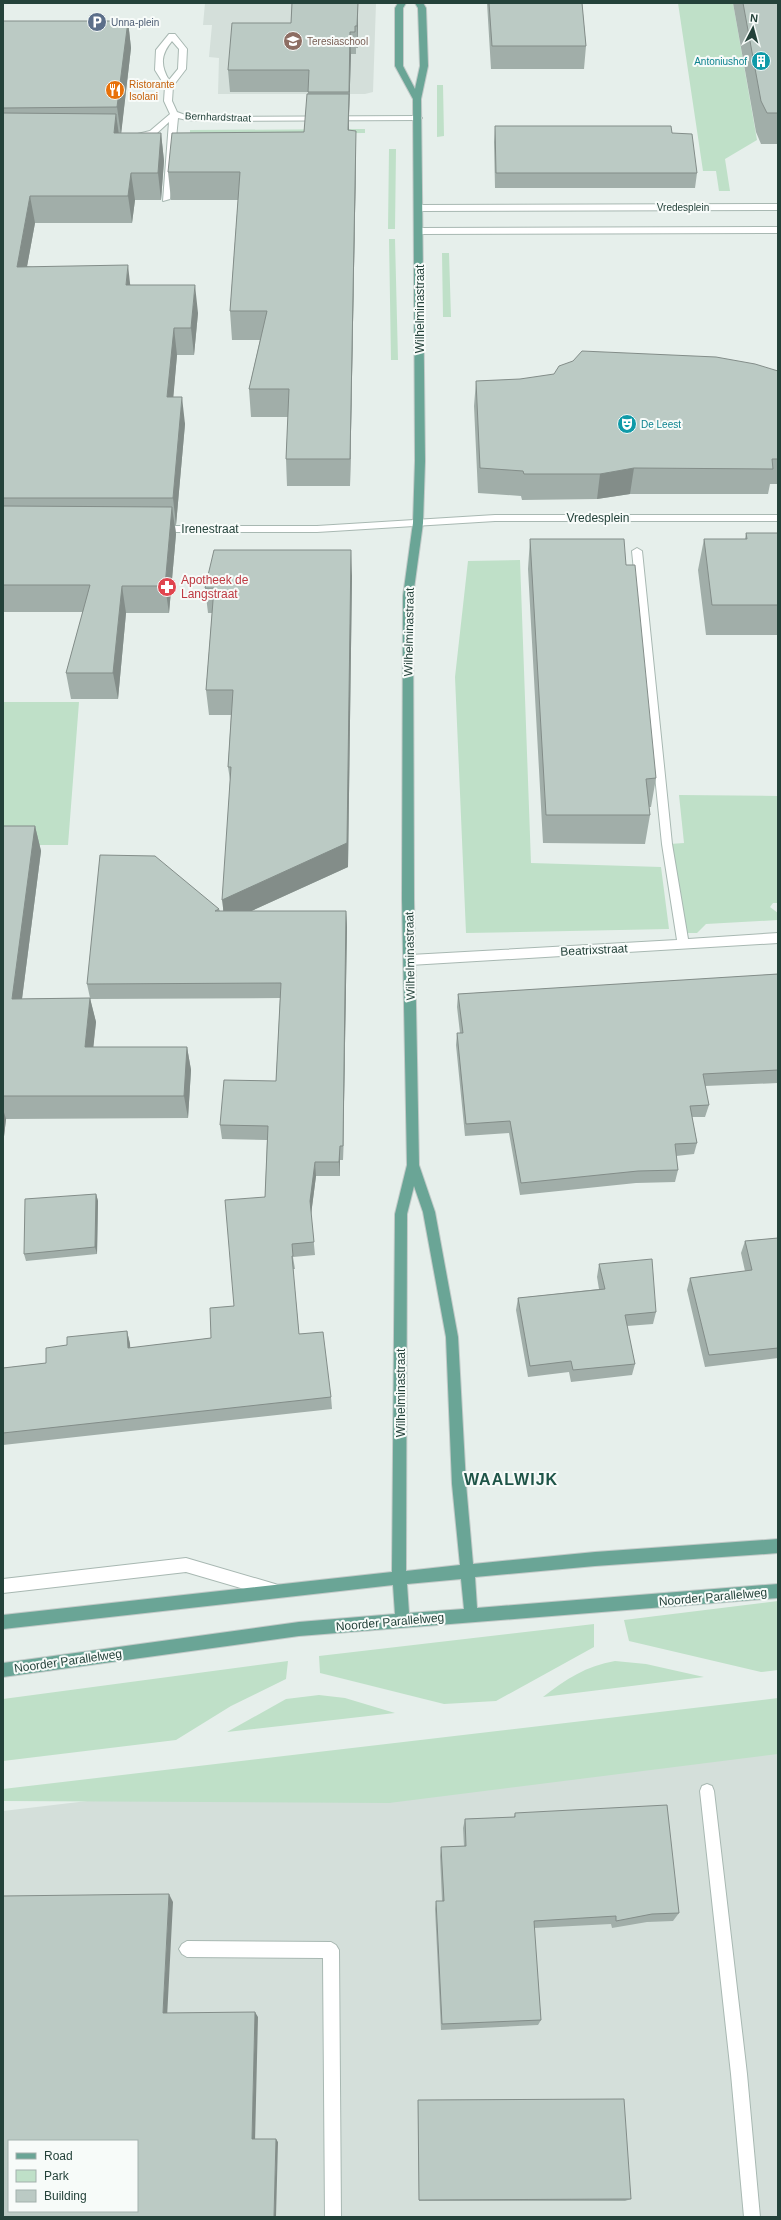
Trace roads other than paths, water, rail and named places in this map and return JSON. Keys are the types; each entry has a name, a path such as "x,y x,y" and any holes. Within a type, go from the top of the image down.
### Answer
{"main road":[{"name":"Wilhelminastraat","path":"402,3 399,8 399,66 417,99"},
{"name":"Wilhelminastraat","path":"403,1621 399,1578 400,1214 413,1166 408,596 418,523 420,461 417,99 424,66 422,8 419,3"},
{"name":"Wilhelminastraat","path":"413,1166 429,1212 452,1336 459,1484 471,1614"},
{"path":"3,1622 399,1578 595,1559 778,1546"},
{"name":"Noorder Parallelweg","path":"3,1670 299,1629 471,1614 603,1606 778,1591"}],"street":[{"path":"166,198 174,114 168,101 169,86 182,69 183,49 172,36 160,50 159,70 169,86"},
{"name":"Bernhardstraat","path":"123,138 152,133 174,114 187,118 212,119 418,118"},
{"name":"Vredesplein","path":"419,208 778,207"},
{"path":"419,231 778,230"},
{"name":"Vredesplein","path":"418,523 496,518 778,518"},
{"name":"Irenestraat","path":"152,529 317,529 418,523"},
{"path":"637,551 667,844 683,944"},
{"name":"Beatrixstraat","path":"410,960 778,938"},
{"path":"3,1586 186,1565 277,1592"},
{"path":"707,1790 739,2074 752,2217"},
{"path":"188,1949 331,1950 333,2217"}],"place":[{"name":"Unna-plein","path":"97,22"},
{"name":"Teresiaschool","path":"293,41"},
{"name":"Antoniushof","path":"761,61"},
{"name":"Ristorante Isolani","path":"115,90"},
{"name":"De Leest","path":"627,424"},
{"name":"Apotheek de Langstraat","path":"167,587"}],"district":[{"name":"WAALWIJK","path":"511,1479"}]}
